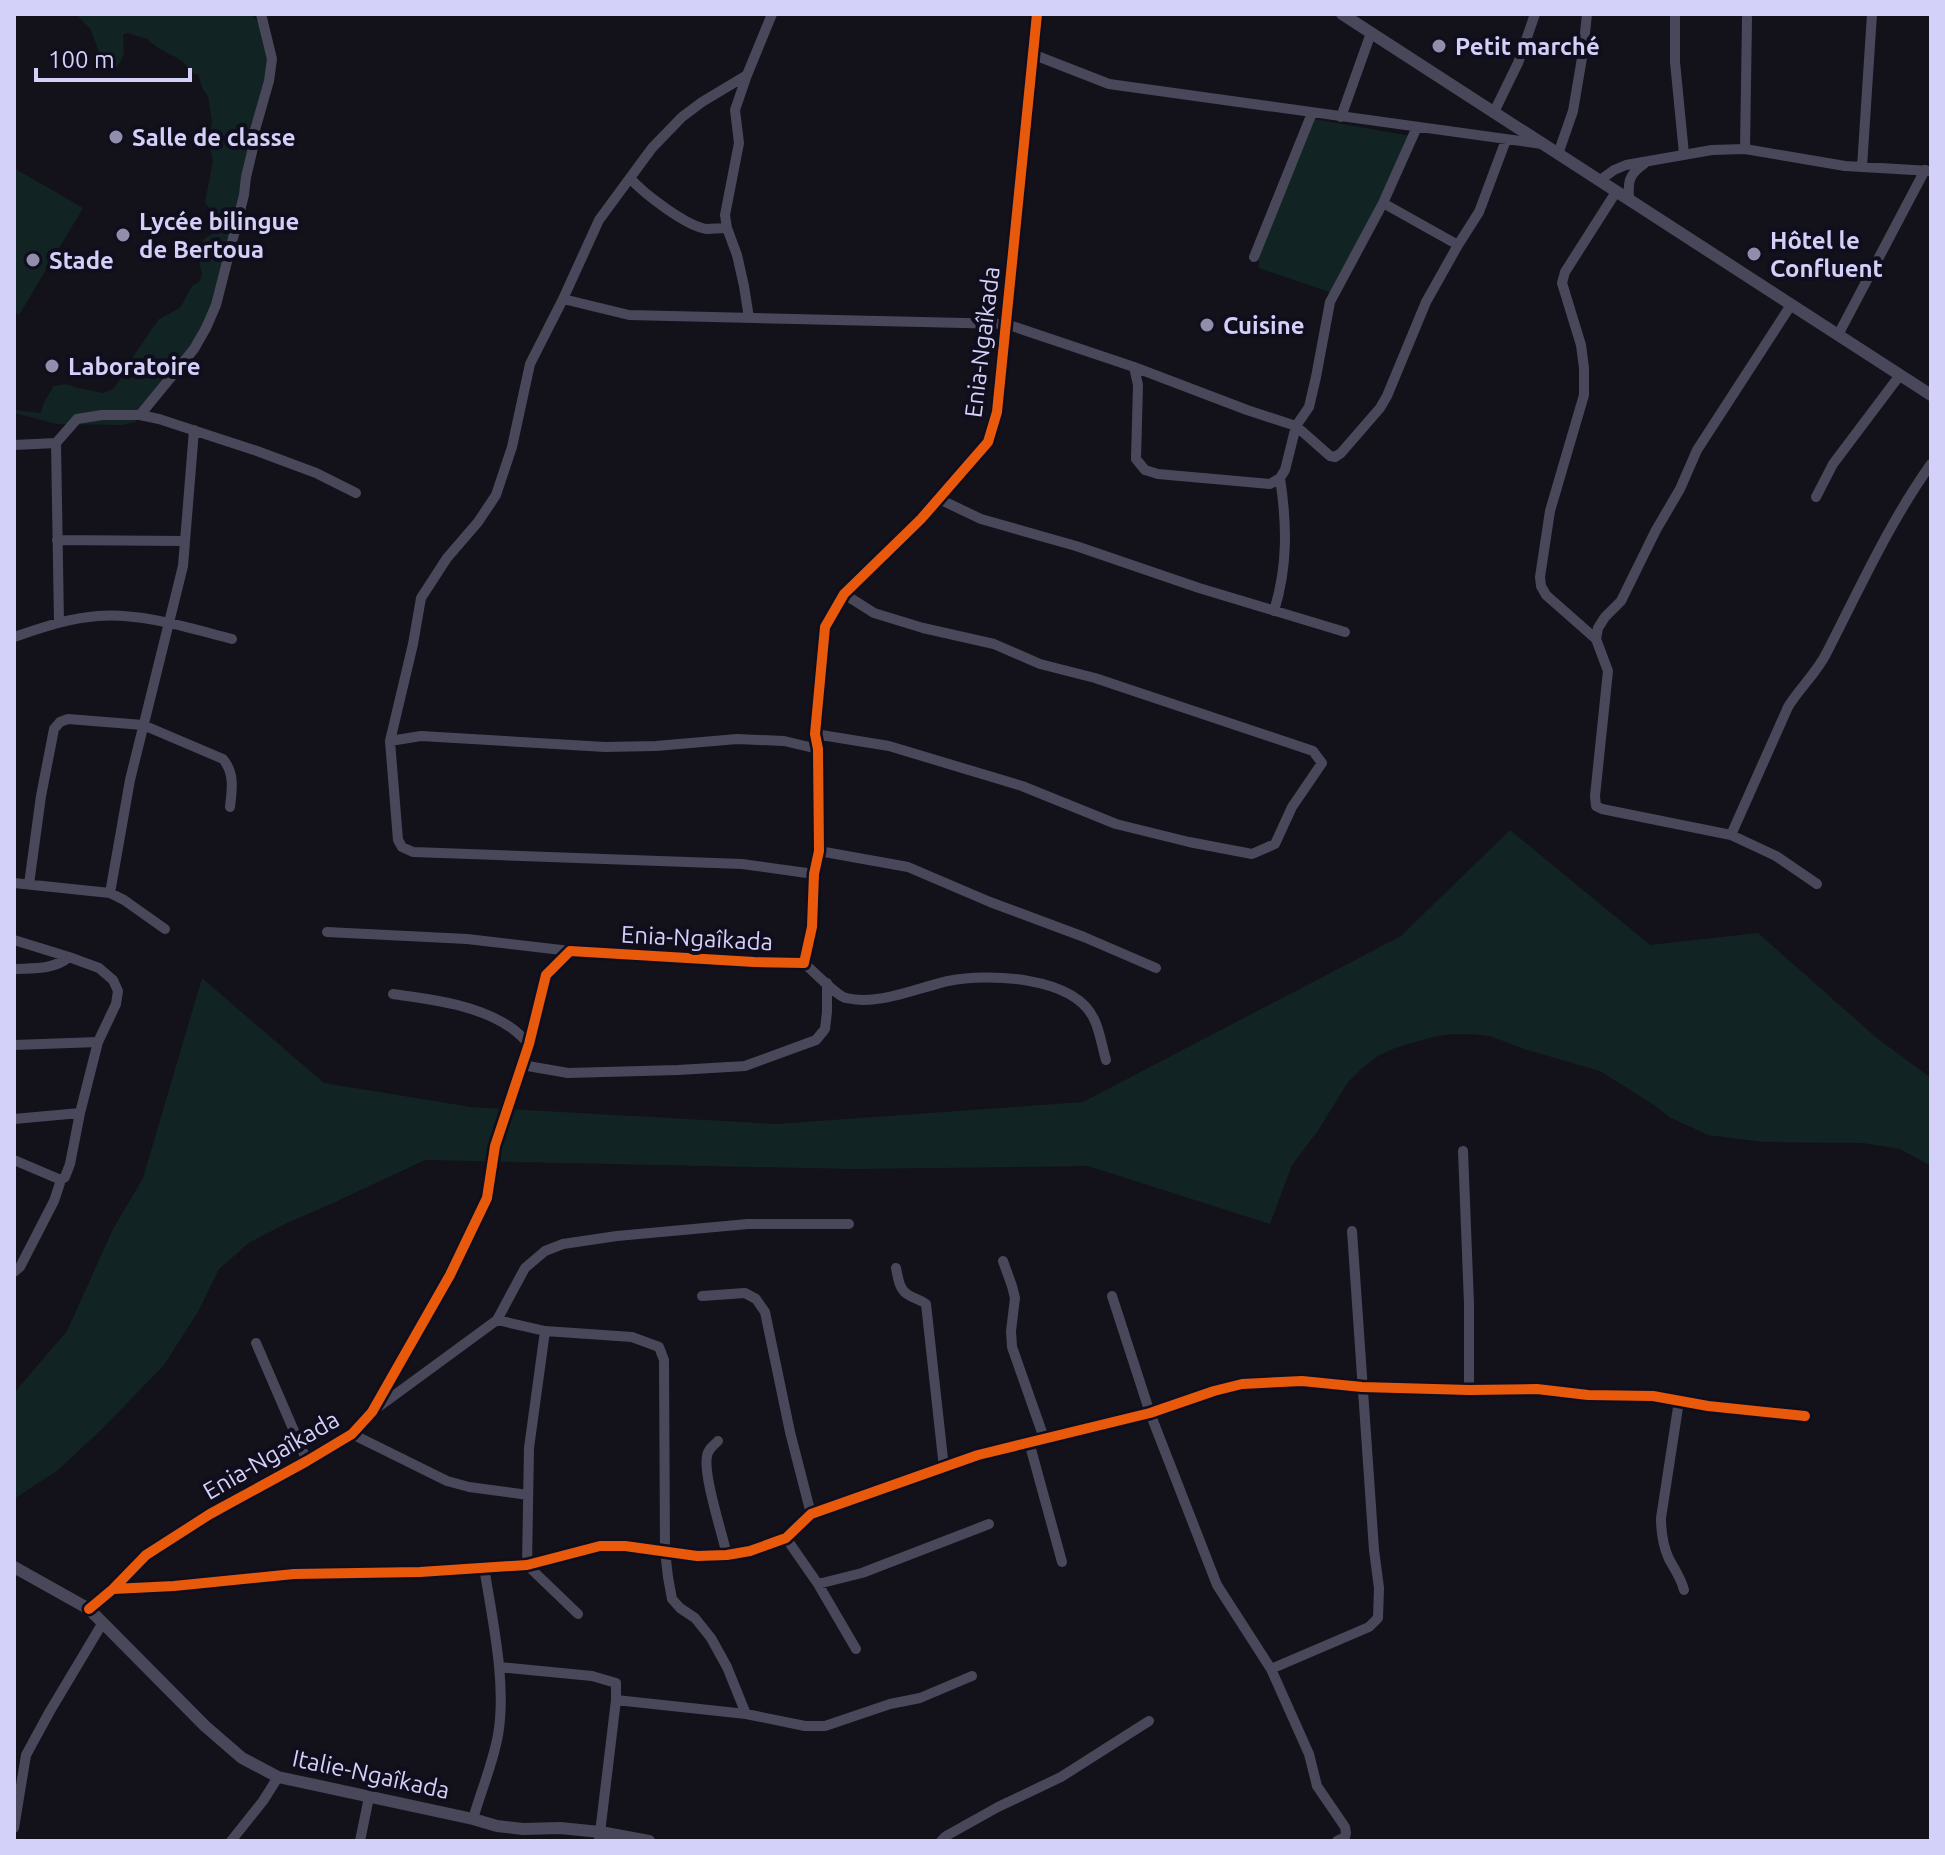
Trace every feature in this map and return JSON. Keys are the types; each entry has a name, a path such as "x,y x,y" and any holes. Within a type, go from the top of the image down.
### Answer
{"street":[{"path":"140,415 194,349 216,305 244,195 258,117 269,81 272,59 261,14"},
{"path":"749,318 737,255 725,215 739,143 735,110 772,14"},
{"name":"Enia-Ngaîkada","path":"89,1609 146,1555 210,1514 352,1434 372,1412 450,1275 487,1198 495,1146 529,1044 546,975 570,951 804,963 812,927 814,874 819,851 818,749 815,734 825,627 844,594 921,519 988,442 997,412 1037,14"},
{"path":"1342,14 1931,395"},
{"path":"1494,112 1518,63 1535,14"},
{"path":"1558,154 1573,111 1587,14"},
{"path":"1675,14 1675,62 1684,154"},
{"path":"1862,167 1872,14"},
{"path":"1745,149 1747,18"},
{"path":"1341,117 1371,33"},
{"path":"1032,54 1109,84 1544,145"},
{"path":"747,75 682,117 652,148 599,220 530,364 512,447 496,495 447,558 421,598 390,741 398,840 402,847 413,852 742,864 814,874"},
{"path":"1254,257 1312,113"},
{"path":"1134,367 1138,385 1136,459 1145,470 1262,485 1280,478 1285,470 1296,426 1309,407 1330,302 1383,203 1417,127"},
{"path":"563,299 629,315 1006,324 1296,426 1335,457 1380,408 1387,396 1426,302 1479,212 1506,140"},
{"path":"1599,181 1626,165 1712,150 1745,149 1828,164 1928,171 1838,335"},
{"path":"1629,200 1628,188 1633,171 1645,163"},
{"path":"630,178 641,191 678,217 704,229 727,228"},
{"path":"1616,192 1565,272 1562,283 1581,345 1584,395 1550,511 1540,577 1546,595 1596,639 1608,671 1596,806 1731,835 1776,856 1817,884"},
{"path":"1383,203 1458,245"},
{"path":"1596,639 1605,617 1621,601 1697,450 1791,305"},
{"path":"1816,497 1833,464 1900,375"},
{"path":"59,622 56,443 77,419 102,415 140,415 159,419 316,473 356,493"},
{"path":"110,893 130,780 183,566 194,430"},
{"path":"14,445 56,443"},
{"path":"1731,835 1788,707 1798,689 1813,675 1826,655 1884,540 1931,464"},
{"path":"1274,611 1281,590 1286,550 1286,516 1280,478"},
{"path":"939,499 981,519 1345,632"},
{"path":"57,540 185,541"},
{"path":"815,734 889,746 1022,786 1116,824 1252,854 1275,844 1292,807 1322,763 1313,751 1095,678 1040,664 994,644 874,613 844,594"},
{"path":"14,637 59,622 98,616 136,618 232,639"},
{"path":"29,884 41,796 54,729 60,722 68,719 143,725 223,759 230,768 233,781 230,807"},
{"path":"390,741 421,736 605,747 737,739 784,741 818,749"},
{"path":"819,851 908,867 1156,968"},
{"path":"14,883 110,893 165,929"},
{"path":"327,932 467,939 570,951"},
{"path":"14,940 106,972 118,991 116,1004 98,1042 70,1164 20,1267 14,1272"},
{"path":"14,969 49,967 69,957"},
{"path":"804,963 841,997 859,1000 906,994 949,981 984,978 1031,980 1057,988 1080,1000 1094,1018 1106,1060"},
{"path":"522,1065 568,1073 745,1066 816,1040 825,1029 827,983"},
{"path":"393,994 480,1012 510,1027 529,1044"},
{"path":"14,1045 98,1042"},
{"path":"14,1119 80,1113"},
{"path":"1463,1151 1469,1390"},
{"path":"14,1160 61,1180"},
{"path":"372,1412 497,1320 525,1268 545,1251 563,1244 617,1236 748,1224 849,1224"},
{"path":"1271,1669 1369,1627 1378,1618 1379,1588 1352,1231"},
{"path":"1003,1261 1015,1298 1012,1347 1044,1438"},
{"path":"896,1268 901,1287 907,1294 926,1304 944,1468"},
{"path":"702,1296 745,1293 756,1299 765,1312 811,1514"},
{"path":"1112,1296 1150,1413 1217,1585 1271,1669 1309,1754 1317,1786 1345,1827 1345,1837 1337,1841"},
{"path":"497,1320 545,1331 632,1337 659,1347 664,1360 665,1551 672,1599 695,1618 711,1638 727,1667 746,1714"},
{"path":"545,1331 529,1448 527,1565 578,1614"},
{"path":"256,1343 307,1461"},
{"path":"113,1589 294,1574 420,1572 527,1565 600,1546 625,1546 697,1556 750,1551 786,1538 811,1514 978,1455 1150,1413 1242,1384 1302,1381 1362,1387 1537,1389 1588,1395 1653,1396 1708,1406 1805,1416"},
{"path":"1679,1401 1661,1533 1684,1590"},
{"path":"352,1434 447,1481 528,1495"},
{"path":"718,1441 708,1451 706,1459 727,1555"},
{"path":"1029,1442 1062,1562"},
{"path":"818,1584 862,1573 989,1524"},
{"path":"786,1538 818,1584 856,1649"},
{"name":"Italie-Ngaîkada","path":"14,1567 89,1609 214,1734 242,1758 278,1777 473,1819 522,1835 560,1828 649,1841"},
{"path":"473,1819 498,1735 500,1705 499,1667 484,1567"},
{"path":"14,1828 26,1755 102,1624"},
{"path":"499,1667 592,1676 616,1683 600,1836"},
{"path":"616,1700 746,1714 805,1726 825,1726 890,1704 920,1698 972,1676"},
{"path":"941,1841 998,1807 1061,1777 1149,1721"},
{"path":"231,1841 278,1777"},
{"path":"360,1841 369,1797"}],"shaded area":[{"path":"76,14 251,14 261,25 270,60 250,164 213,307 196,344 135,422 122,425 57,424 14,413 14,410 41,413 53,386 66,384 103,393 113,389 159,319 180,308 192,286 200,281 202,274 198,257 204,239 216,228 216,221 205,202 213,161 209,143 212,122 208,96 198,74 194,74 181,60 147,39 127,33 123,35 124,54 117,67 112,66 99,52 91,30"},
{"path":"1308,118 1411,136 1335,294 1259,268 1258,240"},
{"name":"Stade","path":"14,168 83,208 19,315 14,312"},
{"path":"1510,830 1650,945 1758,933 1878,1039 1931,1078 1931,1166 1900,1149 1863,1143 1764,1142 1708,1135 1669,1117 1600,1071 1490,1036 1471,1034 1433,1037 1395,1048 1361,1069 1348,1082 1292,1165 1270,1224 1088,1166 853,1169 425,1160 250,1242 219,1269 198,1312 164,1365 58,1470 14,1501 14,1393 67,1331 113,1229 143,1178 202,978 324,1083 471,1107 776,1124 1083,1102 1401,936"}],"cycle path":[{"path":"89,1609 146,1555 210,1514 352,1434 372,1412 450,1275 487,1198 495,1146 529,1044 546,975 570,951 804,963 812,927 814,874 819,851 818,749 815,734 825,627 844,594 921,519 988,442 997,412 1037,14"},
{"path":"113,1589 294,1574 420,1572 527,1565 600,1546 625,1546 697,1556 750,1551 786,1538 811,1514 978,1455 1150,1413 1242,1384 1302,1381 1362,1387 1537,1389 1588,1395 1653,1396 1708,1406 1805,1416"}],"place":[{"name":"Petit marché","path":"1439,46"},
{"name":"Salle de classe","path":"116,137"},
{"name":"Lycée bilingue de Bertoua","path":"123,235"},
{"name":"Hôtel le Confluent","path":"1754,254"},
{"name":"Stade","path":"33,260"},
{"name":"Cuisine","path":"1207,325"},
{"name":"Laboratoire","path":"52,366"}]}
